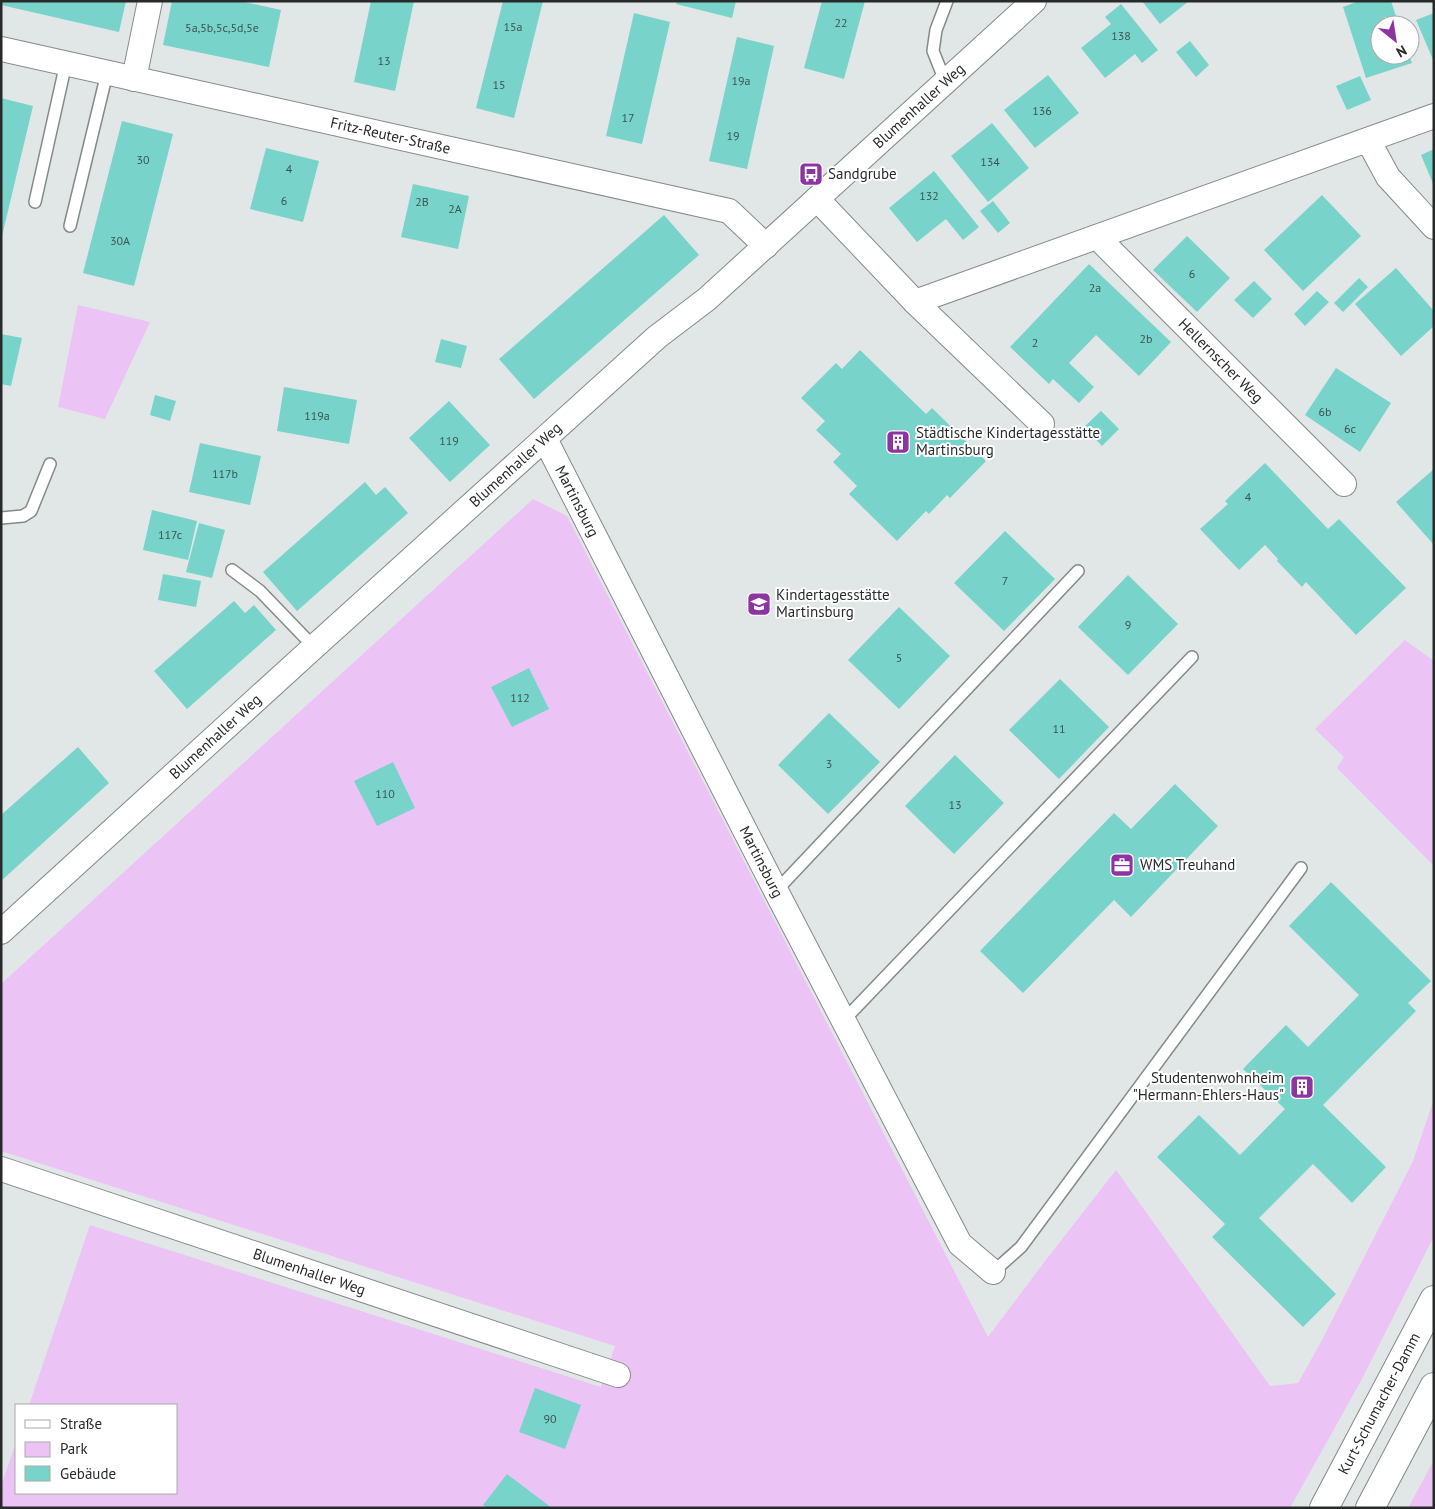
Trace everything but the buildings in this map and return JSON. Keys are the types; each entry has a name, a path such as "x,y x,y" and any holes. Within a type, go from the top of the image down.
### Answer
{"main road":[{"name":"Kurt-Schumacher-Damm","path":"1324,1508 1434,1300"},
{"path":"1370,1508 1434,1387"}],"street":[{"path":"134,79 150,1"},
{"name":"Blumenhaller Weg","path":"1,932 657,337 708,299 945,80 1034,1"},
{"name":"Fritz-Reuter-Straße","path":"1,48 729,211 766,246"},
{"path":"915,302 1434,116"},
{"path":"1368,140 1388,177 1434,227"},
{"path":"817,199 915,302 1042,424"},
{"name":"Hellernscher Weg","path":"1098,237 1344,484"},
{"name":"Martinsburg","path":"545,439 776,891 960,1244 993,1272"},
{"name":"Blumenhaller Weg","path":"1,1169 618,1375"}],"lane":[{"path":"945,80 933,51 936,30 947,1"},
{"path":"35,202 66,63"},
{"path":"70,226 107,73"},
{"path":"1,518 23,516 31,511 50,464"},
{"path":"232,570 260,591 314,647"},
{"path":"776,891 1078,571"},
{"path":"844,1020 1192,657"},
{"path":"993,1272 1021,1247 1302,868"}],"green space":[{"path":"78,305 150,322 105,419 58,407"},
{"path":"533,499 567,516 988,1337 1116,1170 1270,1386 1298,1383 1321,1342 1413,1161 1434,1099 1434,1236 1362,1379 1290,1508 1,1508 1,1486 15,1445 15,1494 178,1494 178,1404 29,1404 90,1225 601,1387 615,1346 1,1151 1,984"},
{"path":"1405,640 1434,661 1434,866 1337,768 1344,757 1315,729"},
{"path":"1434,1460 1434,1508 1408,1508"}],"place":[{"name":"Sandgrube","path":"811,174"},
{"name":"Städtische Kindertagesstätte Martinsburg","path":"898,442"},
{"name":"Kindertagesstätte Martinsburg","path":"759,604"},
{"name":"WMS Treuhand","path":"1122,865"},
{"name":"Studentenwohnheim \"Hermann-Ehlers-Haus\"","path":"1302,1087"}]}
